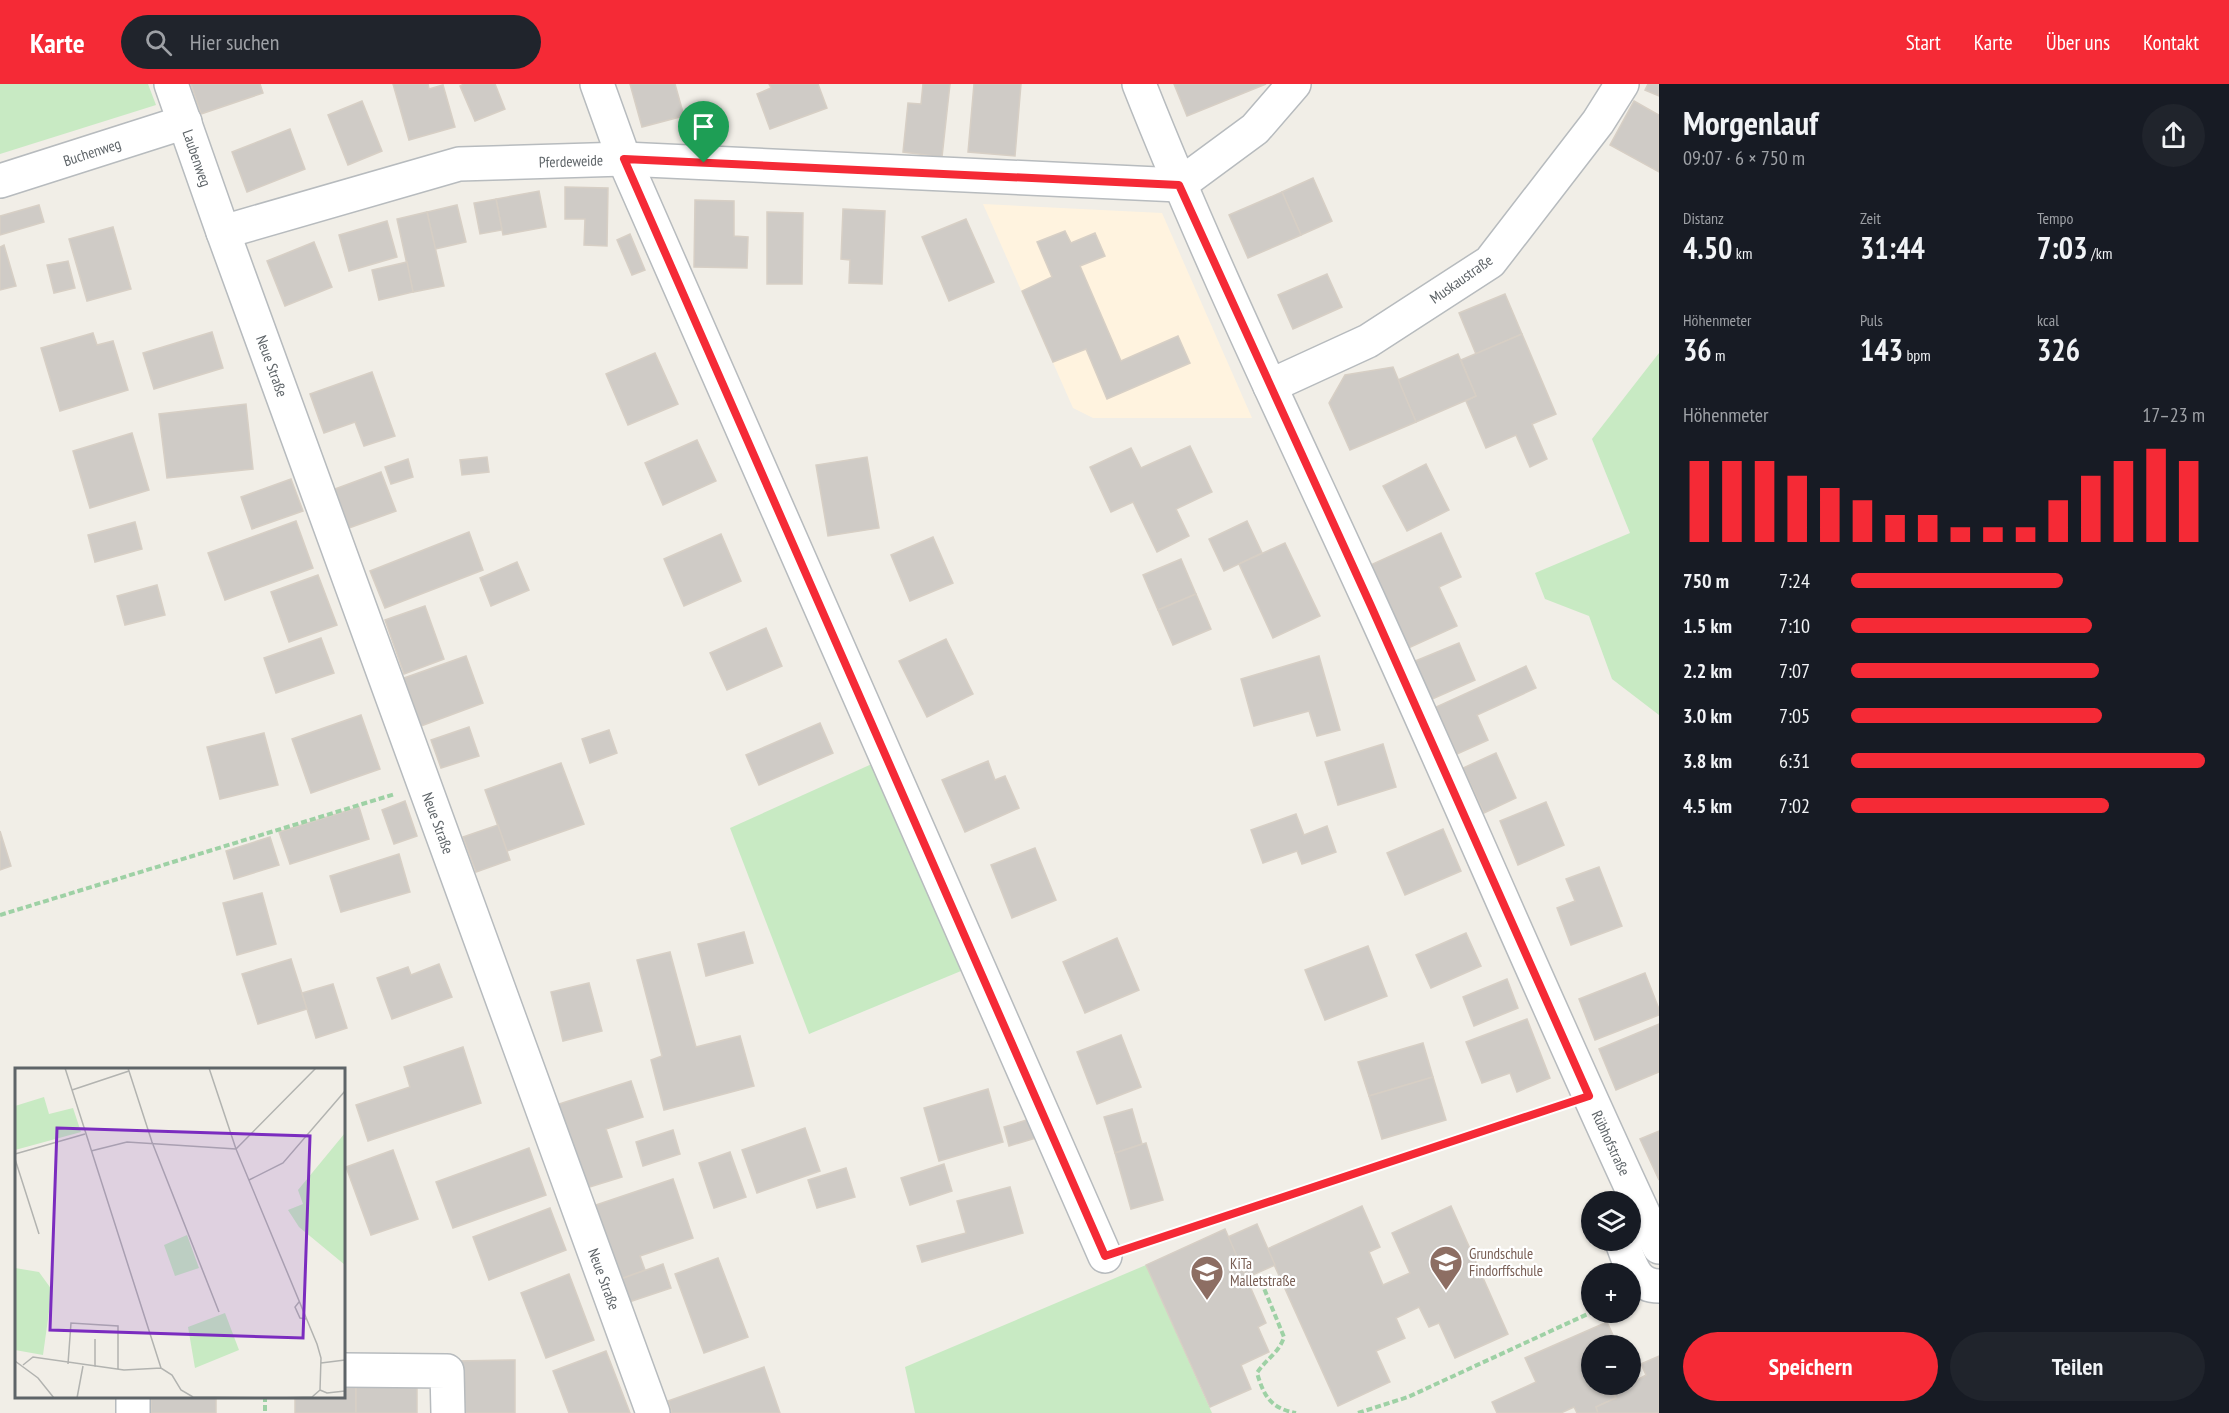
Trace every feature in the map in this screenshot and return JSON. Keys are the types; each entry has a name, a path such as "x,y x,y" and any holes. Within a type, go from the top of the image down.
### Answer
{"street":[{"name":"Laubenweg","path":"171,84 223,232"},
{"path":"597,84 624,159 1105,1256"},
{"name":"Rübhofstraße","path":"1139,84 1179,185 1371,606 1589,1096 1616,1188 1659,1247"},
{"path":"1179,185 1254,129 1294,84"},
{"name":"Muskaustraße","path":"1270,386 1368,341 1490,262 1598,122 1622,84"},
{"name":"Buchenweg","path":"0,181 184,122"},
{"name":"Pferdeweide","path":"223,232 459,164 624,159 1179,185"},
{"name":"Neue Straße","path":"223,232 653,1413"},
{"path":"1626,1251 1639,1280 1649,1286 1659,1286"},
{"path":"345,1370 447,1371 448,1413"}],"path":[{"path":"0,915 424,785"},
{"path":"1105,1256 1589,1096"},
{"path":"1261,1281 1284,1337 1280,1349 1264,1362 1257,1373 1264,1395 1282,1410 1296,1413"},
{"path":"1358,1413 1408,1397 1581,1317"}],"shaded area":[{"path":"983,204 1162,213 1252,418 1093,418 1073,408"}],"green space":[{"path":"0,84 148,84 156,105 0,154"},
{"path":"1659,353 1659,715 1612,679 1589,616 1545,599 1535,573 1630,533 1592,439"},
{"path":"874,763 961,971 809,1034 730,828"},
{"path":"1146,1265 1212,1413 915,1413 905,1367"}],"building":[{"path":"191,84 260,84 263,93 201,114"},
{"path":"393,84 428,84 429,89 443,85 455,127 409,140"},
{"path":"495,84 505,109 475,121 460,86"},
{"path":"630,84 675,84 684,116 642,127"},
{"path":"769,84 818,84 827,108 770,129 757,94 771,88"},
{"path":"923,84 950,84 942,157 903,152 908,103 921,104"},
{"path":"974,84 1021,84 1015,156 968,152"},
{"path":"1174,84 1266,84 1187,116"},
{"path":"1648,84 1659,84 1659,96 1645,90"},
{"path":"362,101 382,151 348,165 328,115"},
{"path":"1634,101 1659,115 1659,172 1610,145"},
{"path":"290,129 305,169 247,192 232,152"},
{"path":"1313,178 1332,221 1301,235 1282,192"},
{"path":"565,187 608,188 607,246 584,245 585,219 565,219"},
{"path":"539,191 546,227 503,235 496,199"},
{"path":"1282,192 1301,235 1248,258 1229,215"},
{"path":"496,199 502,230 480,234 474,203"},
{"path":"695,200 734,201 734,236 748,237 747,268 694,267"},
{"path":"39,205 44,222 0,235 0,216"},
{"path":"457,205 466,242 435,249 427,212"},
{"path":"843,209 885,211 882,284 849,283 850,260 841,259"},
{"path":"427,212 444,286 413,292 397,219"},
{"path":"767,212 803,213 802,284 767,284"},
{"path":"966,219 994,282 949,301 922,237"},
{"path":"387,221 397,257 349,271 339,235"},
{"path":"113,227 131,289 87,301 69,239"},
{"path":"1065,231 1071,243 1095,233 1105,256 1080,266 1121,361 1178,336 1190,363 1107,399 1086,349 1053,362 1022,291 1052,277 1037,242"},
{"path":"630,234 645,270 632,275 617,240"},
{"path":"314,242 332,287 285,306 267,261"},
{"path":"4,245 16,286 0,290 0,247"},
{"path":"68,261 75,288 54,293 47,265"},
{"path":"407,262 413,292 379,300 372,270"},
{"path":"1327,274 1342,307 1293,329 1278,295"},
{"path":"1505,294 1522,334 1476,354 1459,313"},
{"path":"212,332 223,368 154,389 143,353"},
{"path":"93,333 97,345 113,341 128,390 60,411 41,348"},
{"path":"1522,334 1556,414 1532,424 1547,459 1530,467 1516,435 1486,448 1466,401 1476,396 1461,360"},
{"path":"655,353 678,404 628,425 606,374"},
{"path":"1458,354 1476,396 1416,422 1398,380"},
{"path":"1393,367 1416,422 1350,450 1329,403 1345,375"},
{"path":"372,372 395,436 364,446 355,422 324,433 310,394"},
{"path":"246,404 253,469 167,478 159,414"},
{"path":"132,433 149,490 90,508 73,451"},
{"path":"697,440 716,481 663,505 645,463"},
{"path":"1190,446 1212,492 1176,509 1189,536 1157,552 1133,502 1111,512 1090,467 1131,448 1141,468"},
{"path":"487,457 489,472 462,475 460,460"},
{"path":"867,457 879,528 828,536 816,465"},
{"path":"408,459 413,477 391,484 385,467"},
{"path":"1426,464 1449,510 1407,531 1383,486"},
{"path":"381,472 396,511 349,528 335,489"},
{"path":"291,479 303,511 252,529 241,497"},
{"path":"296,521 313,568 225,600 208,553"},
{"path":"1247,521 1262,553 1224,571 1209,539"},
{"path":"135,522 142,549 95,562 88,535"},
{"path":"469,532 483,570 385,608 370,571"},
{"path":"1441,533 1461,577 1439,587 1457,626 1404,650 1366,567"},
{"path":"721,534 741,581 684,606 664,559"},
{"path":"933,537 953,583 910,601 891,555"},
{"path":"1285,543 1320,616 1273,638 1239,564"},
{"path":"1181,559 1196,594 1158,610 1143,575"},
{"path":"517,562 529,590 491,606 480,578"},
{"path":"318,575 337,625 289,642 271,592"},
{"path":"157,585 165,615 125,625 117,596"},
{"path":"1196,594 1211,629 1173,645 1158,610"},
{"path":"425,606 444,659 404,674 385,620"},
{"path":"766,628 782,666 727,690 710,653"},
{"path":"321,638 334,673 276,693 264,658"},
{"path":"946,639 973,694 927,717 899,661"},
{"path":"1459,643 1475,680 1430,700 1413,662"},
{"path":"466,656 483,703 421,726 404,678"},
{"path":"1319,656 1340,730 1317,736 1309,711 1254,726 1241,679"},
{"path":"1526,666 1536,688 1477,715 1488,740 1457,754 1436,707"},
{"path":"361,715 380,769 311,793 292,739"},
{"path":"820,723 833,753 759,785 746,755"},
{"path":"469,727 479,756 441,768 431,740"},
{"path":"609,730 617,753 590,763 582,739"},
{"path":"264,733 278,785 220,799 207,747"},
{"path":"1383,744 1396,787 1338,805 1325,762"},
{"path":"1496,753 1516,798 1484,813 1463,768"},
{"path":"988,761 995,780 1005,776 1019,808 965,832 942,780"},
{"path":"561,763 584,824 507,851 485,790"},
{"path":"405,801 417,836 394,844 382,810"},
{"path":"1546,802 1564,845 1518,865 1500,821"},
{"path":"359,807 369,839 290,864 279,832"},
{"path":"1296,814 1304,835 1327,826 1336,852 1302,864 1297,851 1263,863 1251,830"},
{"path":"498,825 510,860 476,872 463,837"},
{"path":"1443,829 1461,871 1405,895 1387,853"},
{"path":"0,831 11,866 0,870"},
{"path":"270,837 279,865 234,879 226,851"},
{"path":"1035,848 1056,900 1012,918 991,865"},
{"path":"399,854 410,892 341,912 330,876"},
{"path":"1599,867 1622,926 1571,945 1557,908 1575,901 1566,879"},
{"path":"262,893 276,944 237,955 223,903"},
{"path":"744,932 753,963 706,976 698,944"},
{"path":"1466,933 1481,966 1431,988 1416,955"},
{"path":"1117,938 1139,990 1085,1013 1063,962"},
{"path":"1368,946 1387,996 1325,1020 1305,970"},
{"path":"670,952 696,1047 740,1036 754,1086 664,1110 651,1060 662,1056 637,960"},
{"path":"291,959 307,1009 258,1024 242,974"},
{"path":"439,964 452,997 392,1019 377,978 408,967 411,975"},
{"path":"1645,973 1659,1009 1659,1015 1595,1040 1579,999"},
{"path":"1507,979 1518,1008 1474,1026 1463,997"},
{"path":"589,983 602,1031 563,1041 551,992"},
{"path":"333,984 347,1028 316,1038 302,993"},
{"path":"1527,1019 1550,1078 1517,1092 1510,1073 1482,1083 1466,1042"},
{"path":"1659,1024 1659,1072 1616,1090 1599,1049"},
{"path":"1121,1035 1141,1087 1097,1104 1077,1052"},
{"path":"1423,1043 1433,1077 1369,1096 1358,1062"},
{"path":"463,1047 481,1103 368,1141 356,1105 410,1087 404,1067"},
{"path":"1433,1077 1446,1120 1382,1139 1369,1096"},
{"path":"631,1081 643,1117 606,1129 622,1177 583,1189 556,1105"},
{"path":"988,1089 1003,1142 939,1161 924,1108"},
{"path":"1132,1109 1142,1144 1115,1153 1104,1117"},
{"path":"1030,1119 1036,1138 1009,1146 1004,1127"},
{"path":"805,1128 820,1171 757,1193 742,1150"},
{"path":"673,1130 680,1154 643,1166 636,1142"},
{"path":"1659,1131 1659,1180 1640,1139"},
{"path":"1146,1143 1163,1200 1131,1209 1115,1153"},
{"path":"529,1148 546,1195 453,1228 436,1182"},
{"path":"393,1150 418,1219 371,1235 346,1167"},
{"path":"730,1152 746,1197 714,1208 699,1163"},
{"path":"944,1164 952,1191 910,1205 901,1178"},
{"path":"846,1168 855,1197 817,1208 808,1180"},
{"path":"673,1179 693,1238 640,1256 645,1270 615,1281 590,1207"},
{"path":"1010,1187 1023,1233 922,1262 917,1246 966,1233 957,1201"},
{"path":"1362,1206 1380,1247 1369,1252 1383,1285 1410,1273 1392,1233 1451,1206 1508,1334 1455,1358 1439,1323 1429,1327 1419,1307 1396,1318 1405,1338 1376,1351 1390,1382 1338,1406 1267,1249"},
{"path":"550,1208 566,1250 489,1280 473,1237"},
{"path":"1257,1224 1275,1265 1246,1278 1228,1237"},
{"path":"1225,1229 1266,1323 1258,1327 1269,1352 1241,1365 1251,1389 1210,1407 1146,1265"},
{"path":"718,1258 748,1337 704,1353 675,1274"},
{"path":"663,1264 671,1288 623,1304 615,1281"},
{"path":"569,1274 594,1340 546,1358 521,1293"},
{"path":"1607,1323 1613,1335 1581,1335 1581,1395 1614,1395 1616,1398 1596,1407 1598,1413 1577,1413 1574,1407 1561,1413 1497,1413 1492,1402 1536,1382 1525,1358"},
{"path":"606,1351 630,1413 569,1413 553,1371"},
{"path":"1659,1356 1659,1413 1598,1413 1596,1407 1616,1398 1614,1395 1641,1395 1641,1378 1646,1375 1641,1364"},
{"path":"515,1360 515,1413 456,1413 456,1361"},
{"path":"764,1367 780,1413 672,1413 668,1401"},
{"path":"345,1379 356,1379 356,1413 295,1413 295,1398 345,1398"},
{"path":"356,1379 417,1379 417,1413 356,1413"},
{"path":"151,1398 216,1398 216,1413 151,1413"}],"place":[{"name":"Grundschule Findorffschule","path":"1446,1291"},
{"name":"KiTa Malletstraße","path":"1207,1301"}],"route":[{"path":"624,159 704,163 1179,185 1371,606 1589,1096 1105,1256 624,159"}]}
